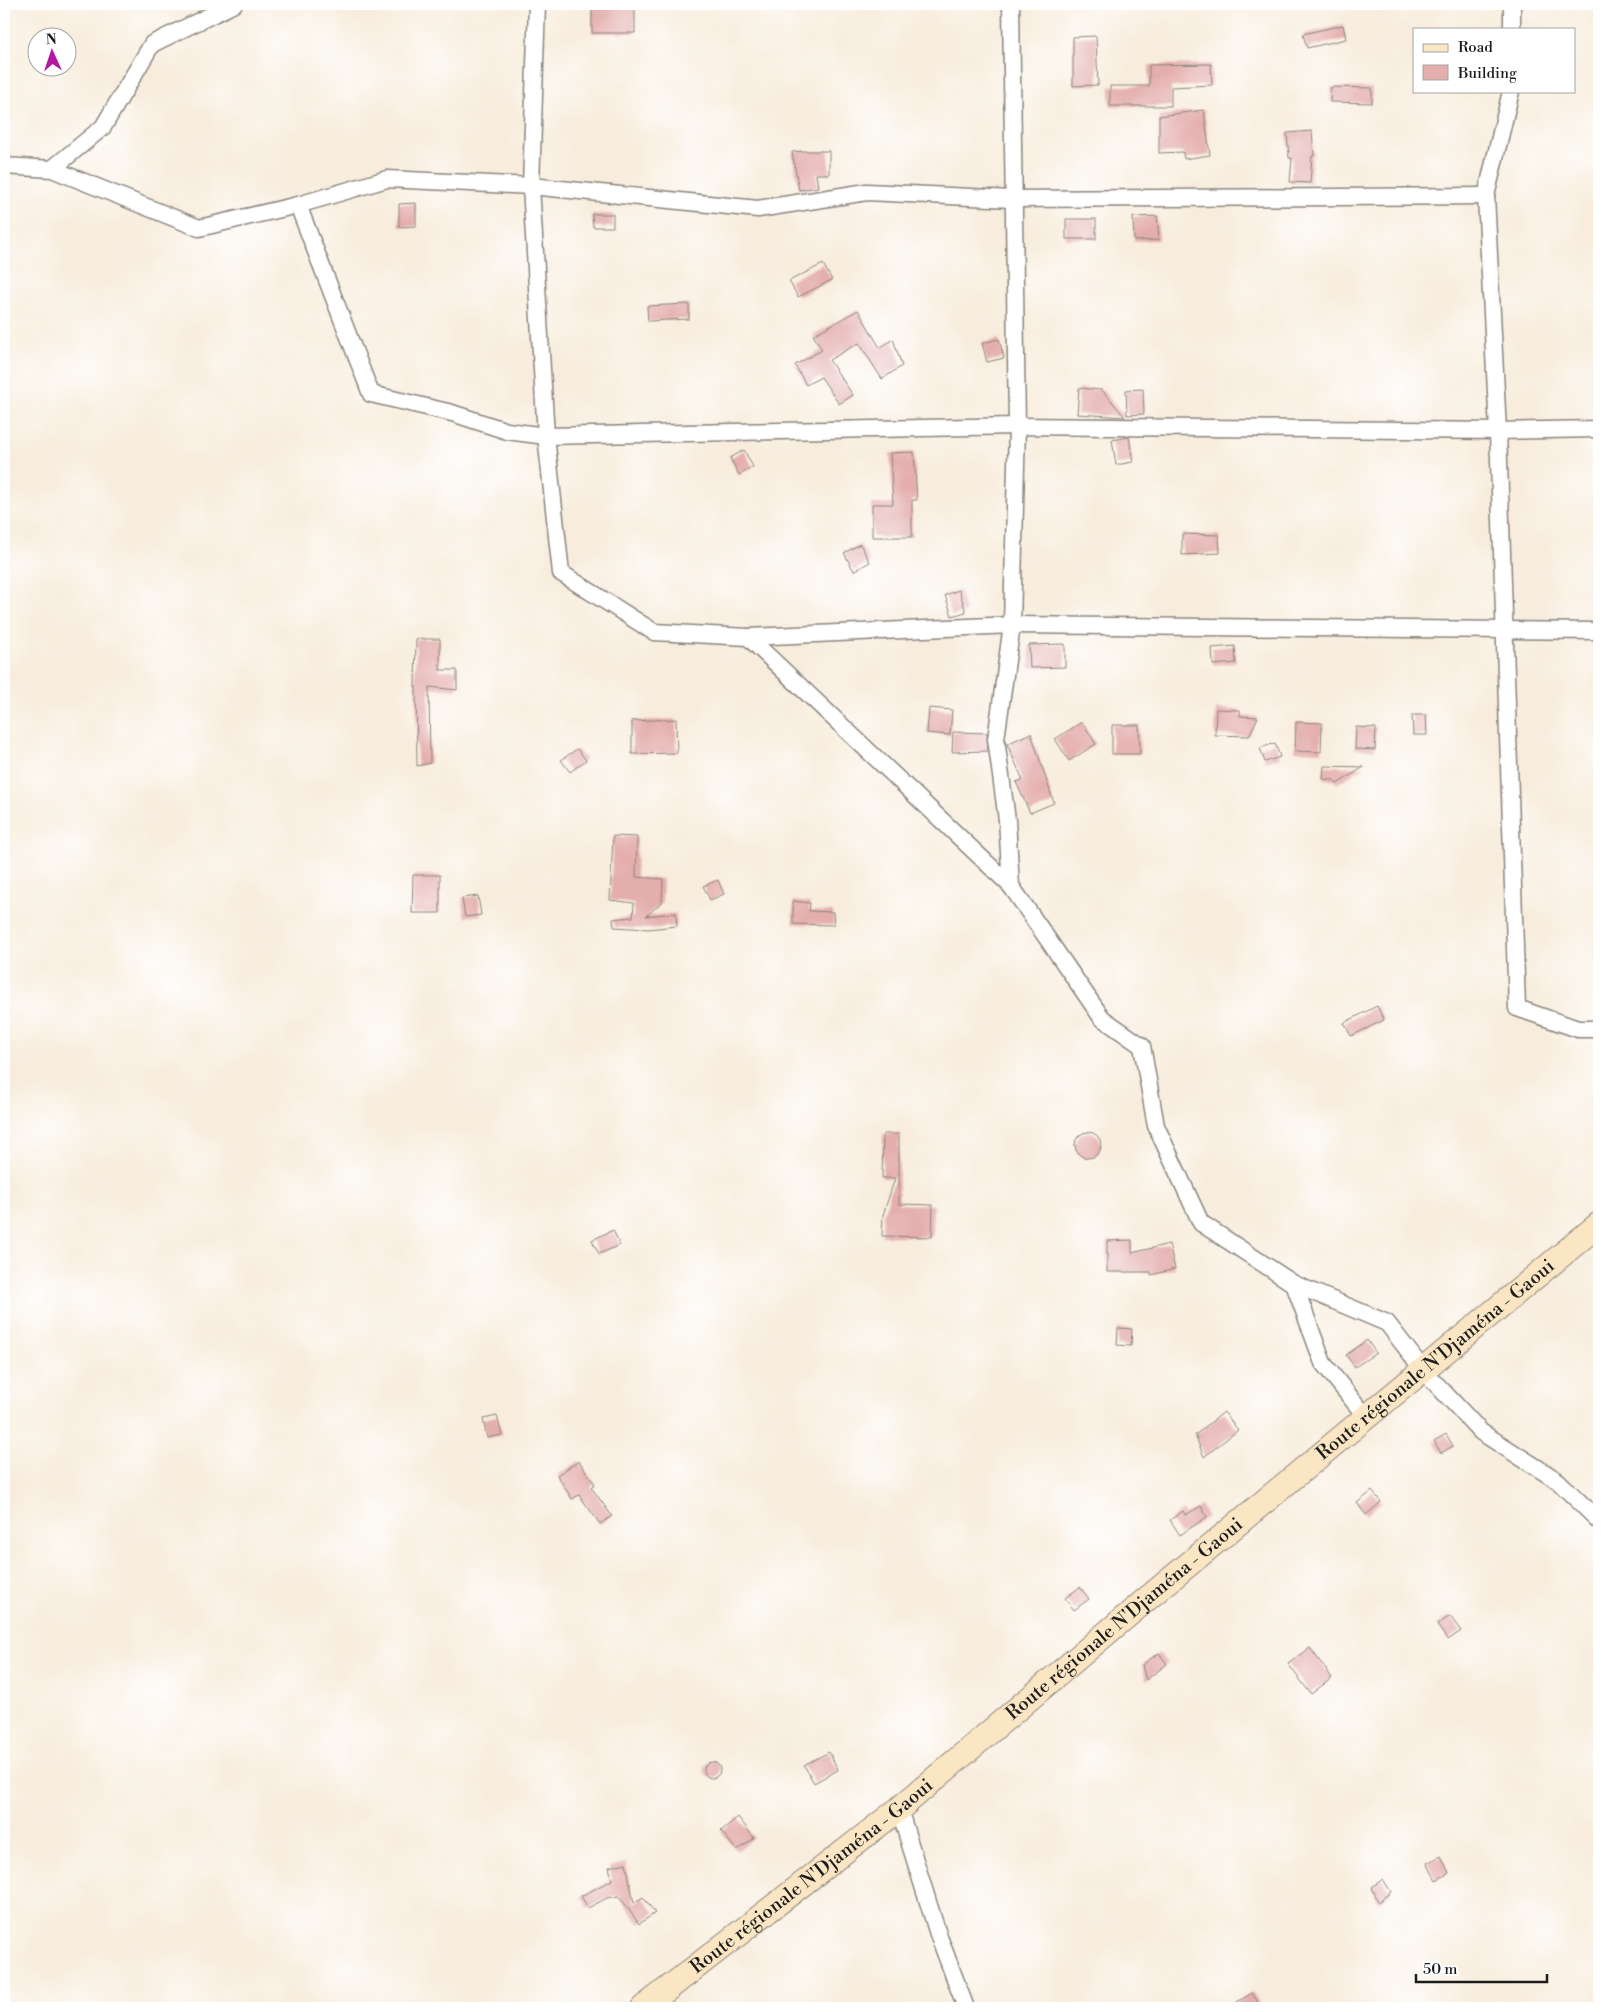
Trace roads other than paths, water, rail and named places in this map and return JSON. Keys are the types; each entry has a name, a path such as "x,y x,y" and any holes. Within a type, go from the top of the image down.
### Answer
{"street":[{"path":"52,169 103,127 152,44 234,4"},
{"path":"537,4 531,186 546,436 561,572 654,632 748,637 1012,625 1599,631"},
{"path":"1011,4 1012,199 1017,426 1012,625 996,739 1007,820 1011,886"},
{"path":"1512,4 1512,28"},
{"path":"1511,92 1486,196 1498,431 1516,1008 1578,1029 1599,1029"},
{"path":"4,166 52,169 199,228 298,204 388,179 531,186 758,209 867,192 1012,199 1486,196"},
{"path":"298,204 371,394 452,413 507,431 546,436 1017,426 1498,431 1599,429"},
{"path":"748,637 1011,886 1102,1018 1142,1046 1156,1126 1200,1223 1294,1284 1386,1322 1424,1371 1481,1432 1558,1481 1599,1522"},
{"name":"Route régionale N'Djaména - Gaoui","path":"643,2008 899,1809 1140,1605 1599,1224"},
{"path":"1294,1284 1323,1363 1367,1418"},
{"path":"899,1809 938,1934 966,2008"}]}
